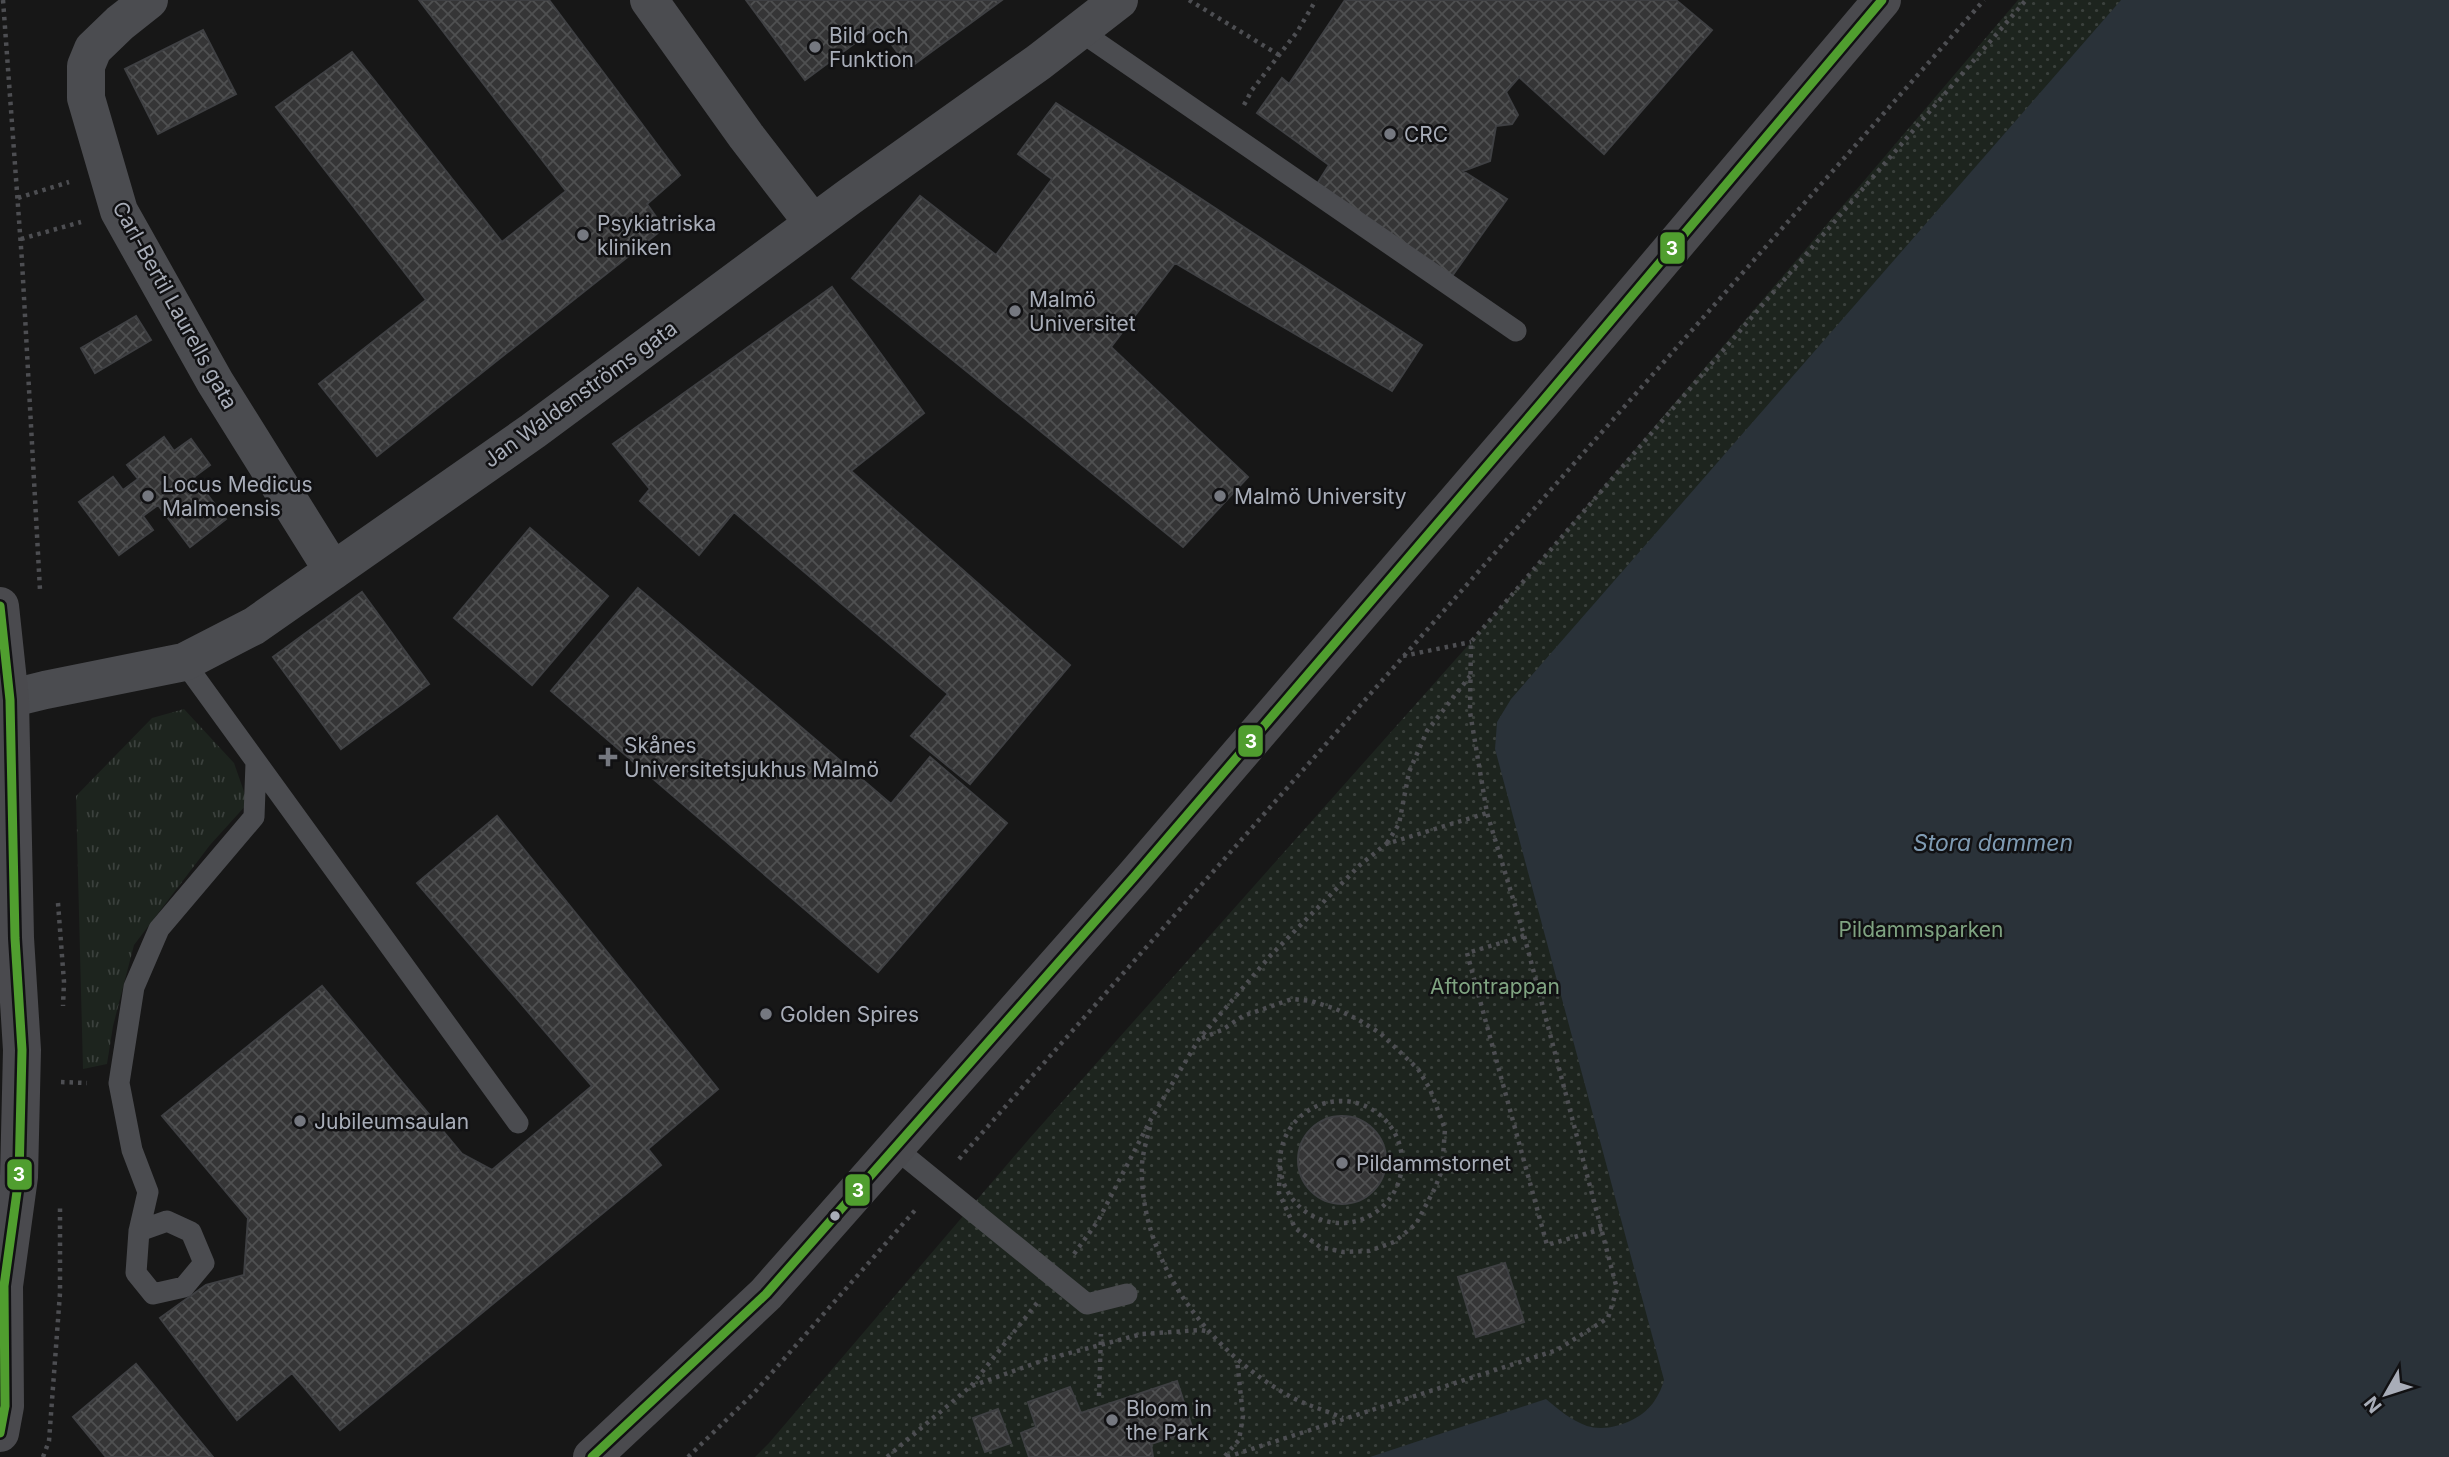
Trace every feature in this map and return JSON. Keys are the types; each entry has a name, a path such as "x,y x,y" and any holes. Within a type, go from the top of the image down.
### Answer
{"main road":[{"path":"592,1457 766,1294 1134,877 1542,402 1882,0"},
{"path":"0,606 15,938 11,1051 19,1177 4,1286 5,1406 0,1433"}],"street":[{"name":"Carl-Bertil Laurells gata","path":"149,0 93,49 86,66 86,98 119,211 215,382 333,570"},
{"path":"649,0 746,136 813,223"},
{"name":"Jan Waldenströms gata","path":"5,701 45,690 184,662 254,626 533,431 813,223 1039,62 1119,0"}],"lane":[{"path":"1080,31 1516,331"},
{"path":"184,662 518,1123"},
{"path":"139,1231 148,1192 132,1150 119,1083 134,987 159,929 254,817 256,763"},
{"path":"895,1148 1087,1304 1126,1294"}],"path":[{"path":"1189,0 1279,55"},
{"path":"1230,134 1252,90 1316,0"},
{"path":"688,1457 753,1394 1984,0"},
{"path":"1403,656 1471,642 2026,0"},
{"path":"18,198 106,170"},
{"path":"21,239 119,211"},
{"path":"1225,1457 1557,1350 1608,1318 1617,1289 1524,935 1487,813 1470,712 1471,642"},
{"path":"1098,1222 1151,1119 1199,1039 1271,955 1360,865 1386,844 1399,824 1409,772 1427,731 1470,676"},
{"path":"1386,844 1487,813"},
{"path":"1524,935 1467,953 1547,1245 1602,1229"},
{"path":"1199,1039 1222,1030 1242,1016 1292,999 1311,1001 1336,1009 1380,1033 1418,1069 1430,1088 1445,1129 1442,1170 1436,1188 1416,1224 1394,1242 1369,1251 1343,1252 1320,1247 1295,1228 1279,1193 1280,1159 1284,1139 1296,1121 1312,1108 1333,1101 1354,1103 1374,1111 1389,1125 1399,1144 1402,1165 1398,1184 1389,1200 1374,1213 1357,1221 1338,1223 1320,1219 1303,1210 1290,1196 1282,1178 1280,1159"},
{"path":"1151,1119 1142,1164 1147,1217 1167,1270 1200,1321 1237,1360 1293,1398 1344,1418"},
{"path":"43,1457 49,1441 60,1293 60,1201"},
{"path":"887,1457 971,1386 1044,1293"},
{"path":"1099,1396 1101,1330"},
{"path":"971,1386 1047,1359 1142,1334 1201,1330 1210,1332"},
{"path":"1225,1457 1239,1440 1243,1416 1237,1360"}],"green space":[{"name":"Stora dammen","path":"2018,0 2449,0 2449,1457 755,1457 1029,1139 1471,642"},
{"path":"184,709 234,763 248,803 210,845 134,945 113,1026 107,1064 83,1069 76,796 152,718"}],"water":[{"name":"Stora dammen","path":"2121,0 2449,0 2449,1457 1370,1457 1546,1399 1570,1418 1587,1426 1606,1428 1634,1419 1650,1407 1659,1393 1664,1380 1495,749 1497,722 1511,699"}],"building":[{"name":"Psykiatriska kliniken","path":"419,0 549,0 680,175 647,204 664,228 377,456 319,384 426,300 276,107 352,52 502,242 566,191"},
{"name":"Bild och Funktion","path":"746,0 1002,0 909,68 878,26 805,80"},
{"name":"CRC","path":"1345,0 1676,0 1712,30 1604,154 1519,77 1506,92 1518,115 1512,124 1496,126 1490,161 1463,171 1507,199 1452,276 1317,184 1329,165 1257,113 1282,78 1289,84"},
{"path":"203,30 236,94 158,134 125,69"},
{"name":"Malmö Universitet","path":"1056,103 1422,345 1392,391 1175,263 1111,347 1248,477 1183,547 852,278 920,196 996,255 1052,179 1018,154"},
{"path":"832,287 924,413 851,471 1070,665 970,784 911,736 948,694 734,512 699,555 640,501 650,489 613,444"},
{"path":"136,316 151,340 95,373 81,348"},
{"name":"Locus Medicus Malmoensis","path":"164,437 174,451 191,439 210,465 194,477 226,519 190,547 158,505 143,516 153,530 119,555 79,502 113,477 123,490 138,479 127,465"},
{"path":"530,528 608,596 532,685 454,618"},
{"path":"638,588 891,804 930,757 1007,823 878,972 551,691"},
{"path":"362,592 429,684 341,749 273,657"},
{"name":"Jubileumsaulan","path":"497,816 718,1089 648,1149 661,1165 340,1430 292,1373 237,1420 160,1318 206,1285 244,1275 248,1218 162,1116 322,986 462,1154 492,1170 592,1086 417,883"},
{"name":"Pildammstornet","path":"1342,1116 1359,1120 1373,1129 1382,1143 1386,1160 1382,1177 1373,1191 1359,1200 1342,1204 1325,1200 1311,1191 1302,1177 1298,1160 1302,1143 1311,1129 1325,1120"},
{"path":"1505,1263 1524,1322 1476,1337 1458,1277"},
{"path":"136,1364 213,1457 106,1457 73,1417"},
{"name":"Bloom in the Park","path":"1177,1381 1193,1430 1151,1444 1153,1457 1029,1457 1021,1433 1036,1427 1028,1402 1070,1387 1081,1413"},
{"path":"998,1409 1011,1443 985,1452 973,1418"}],"transit line":[{"name":"3","path":"592,1457 766,1294 1134,877 1542,402 1882,0"},
{"name":"3","path":"0,606 10,700 15,938 22,1050 19,1177 4,1286 5,1406 0,1433"}],"place":[{"name":"Bild och Funktion","path":"815,47"},
{"name":"CRC","path":"1390,134"},
{"name":"Psykiatriska kliniken","path":"583,235"},
{"name":"Malmö Universitet","path":"1015,311"},
{"name":"Locus Medicus Malmoensis","path":"148,496"},
{"name":"Malmö University","path":"1220,496"},
{"name":"Skånes Universitetsjukhus Malmö","path":"608,757"},
{"name":"Golden Spires","path":"766,1014"},
{"name":"Jubileumsaulan","path":"300,1121"},
{"name":"Pildammstornet","path":"1342,1163"},
{"name":"Bloom in the Park","path":"1112,1420"}],"park label":[{"name":"Pildammsparken","path":"1921,929"},
{"name":"Aftontrappan","path":"1495,986"}]}
